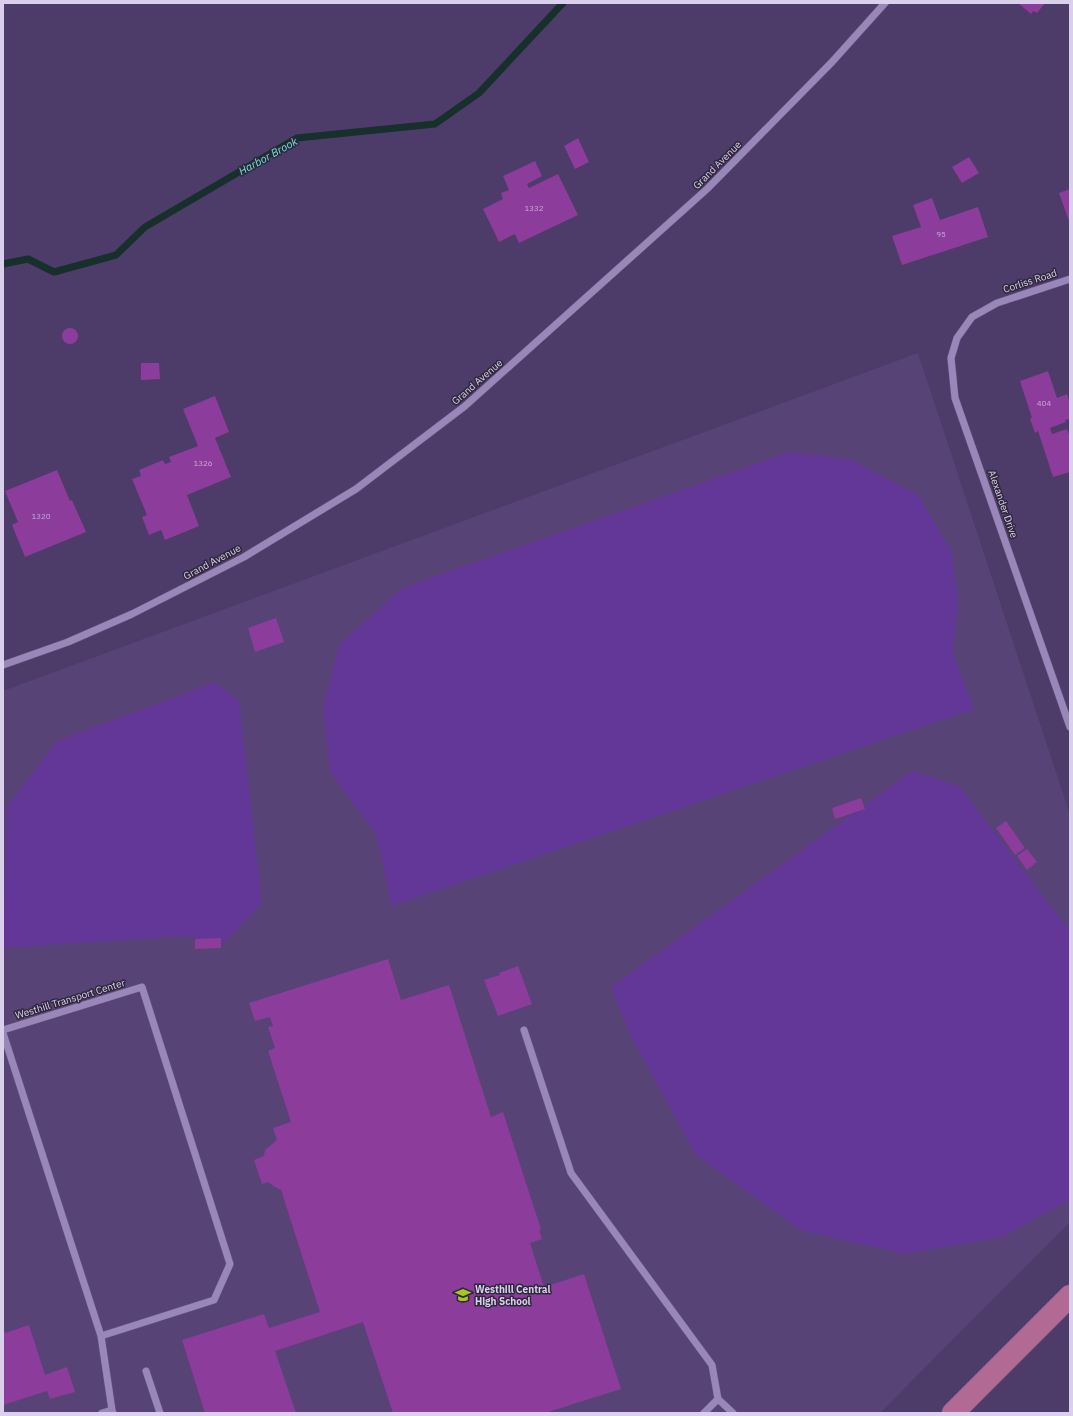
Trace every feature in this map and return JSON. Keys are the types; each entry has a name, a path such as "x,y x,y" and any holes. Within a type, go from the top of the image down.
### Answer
{"main road":[{"path":"953,1413 1070,1296"}],"street":[{"name":"Grand Avenue","path":"3,665 68,642 132,614 244,556 356,489 465,406 707,189 832,62 885,3"},
{"name":"Corliss Road","path":"997,303 1070,279"},
{"name":"Alexander Drive","path":"997,303 972,317 957,338 950,358 955,398 1070,727"},
{"name":"Westhill Transport Center","path":"3,1030 142,987 230,1264 214,1300 101,1336"},
{"path":"524,1030 571,1173 712,1365 718,1399 733,1413"},
{"path":"3,1034 101,1336 112,1412 102,1413"},
{"path":"146,1371 160,1413"},
{"path":"704,1413 718,1399"}],"shaded area":[{"path":"918,353 1070,815 1070,1222 880,1413 3,1413 3,691"},
{"path":"790,452 849,459 918,495 951,551 958,602 953,653 974,709 392,906 376,834 330,772 323,707 339,645 402,588"},
{"path":"215,682 239,701 262,903 225,942 184,936 3,948 7,807 57,741"},
{"path":"912,771 959,786 1070,931 1070,1199 1005,1236 905,1254 800,1230 696,1155 631,1036 611,987"}],"building":[{"path":"1018,3 1045,3 1037,13 1033,11 1031,14"},
{"path":"578,138 589,162 575,169 564,146"},
{"path":"969,157 979,173 962,183 952,167"},
{"path":"535,161 542,176 527,184 529,188 558,174 578,215 519,243 515,234 499,242 483,209 503,199 501,193 509,190 503,176"},
{"path":"1070,189 1070,224 1059,193"},
{"path":"932,198 940,220 978,207 988,237 902,265 892,236 921,227 913,205"},
{"path":"70,328 76,330 78,336 76,342 70,344 64,342 62,336 64,330"},
{"path":"141,363 159,363 160,379 141,380"},
{"path":"1048,371 1057,398 1067,394 1070,403 1070,419 1050,428 1052,434 1067,429 1070,437 1070,472 1053,477 1038,431 1035,433 1030,419 1032,418 1020,381"},
{"path":"215,396 229,432 215,438 231,477 187,495 199,526 165,540 161,530 149,535 142,517 147,515 132,479 141,476 139,470 163,460 165,464 171,462 169,457 198,446 183,409"},
{"path":"57,470 70,501 72,500 86,532 25,557 12,525 18,522 5,491"},
{"path":"276,618 284,642 255,652 248,628"},
{"path":"861,798 865,809 835,819 832,808"},
{"path":"1006,821 1025,848 1015,855 996,828"},
{"path":"1027,849 1037,862 1027,870 1017,856"},
{"path":"221,938 221,948 195,949 195,939"},
{"path":"388,959 401,1000 449,985 491,1117 503,1112 541,1229 539,1230 542,1239 530,1243 544,1287 584,1274 621,1389 545,1413 393,1413 363,1322 275,1351 296,1413 205,1413 182,1340 264,1314 269,1328 320,1312 281,1190 268,1182 262,1184 254,1160 264,1156 265,1150 277,1140 273,1128 291,1122 268,1051 275,1048 268,1027 273,1026 270,1017 255,1021 249,1003"},
{"path":"518,966 532,1004 498,1016 484,980 500,975 499,973"},
{"path":"29,1325 45,1375 67,1367 75,1392 50,1399 47,1391 3,1405 3,1327 5,1333"}],"waterway":[{"name":"Harbor Brook","path":"3,264 28,259 54,272 116,255 145,227 297,138 435,124 479,93 563,3"}],"place":[{"name":"Westhill Central High School","path":"463,1295"}]}
